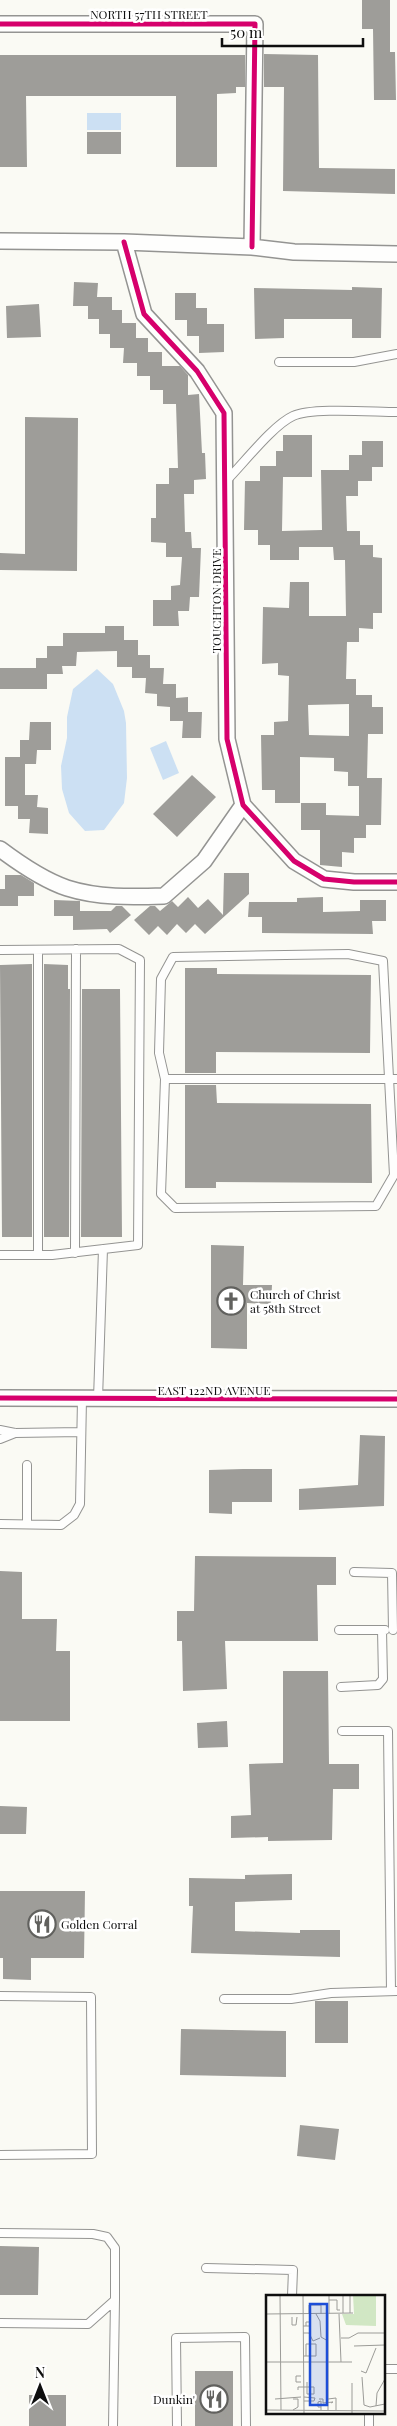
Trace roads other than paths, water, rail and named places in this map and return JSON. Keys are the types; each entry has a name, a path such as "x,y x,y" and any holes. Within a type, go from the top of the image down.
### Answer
{"street":[{"name":"NORTH 57TH STREET","path":"0,24 254,24 252,247"},
{"path":"0,242 124,242 252,247 294,252 397,254"},
{"name":"TOUCHTON DRIVE","path":"124,242 144,314 197,371 224,413 227,739 243,805 294,861 324,878 354,882 397,882"},
{"path":"0,849 22,866 67,888 115,897 164,896 204,861 243,805"},
{"name":"EAST 122ND AVENUE","path":"0,1398 397,1399"}],"lane":[{"path":"279,362 354,362 397,354"},
{"path":"226,482 269,435 293,416 323,412 397,412"},
{"path":"0,950 119,948 140,960 138,1245 38,1255 0,1255"},
{"path":"75,1252 76,949"},
{"path":"38,950 38,1255"},
{"path":"348,954 383,961 393,1079 394,1175 376,1206 175,1208 161,1194 165,1078 159,1053 162,979 173,957 348,954"},
{"path":"165,1078 393,1079"},
{"path":"98,1399 103,1249"},
{"path":"0,1524 61,1525 74,1515 80,1504 82,1398"},
{"path":"0,1430 15,1433 81,1432"},
{"path":"0,1439 15,1433"},
{"path":"27,1524 28,1466"},
{"path":"339,1630 395,1630 392,1573 354,1572"},
{"path":"341,1686 378,1685 383,1679 382,1630"},
{"path":"224,1999 291,1999 331,1993 394,1991 388,1730 342,1730"},
{"path":"0,1996 91,1997 92,2154 0,2155"},
{"path":"0,2234 94,2234 107,2237 115,2248 113,2426"},
{"path":"206,2268 293,2270 292,2295"},
{"path":"0,2323 88,2324 115,2300"},
{"path":"177,2426 176,2338 235,2337 245,2337 246,2426"},
{"path":"384,2369 397,2369"}],"water":[{"path":"87,113 121,113 121,130 87,130"},
{"path":"97,669 113,684 124,711 127,778 124,803 104,830 85,831 69,813 62,789 61,766 67,738 67,717 73,689"},
{"path":"166,741 179,773 163,780 150,748"}],"place":[{"name":"Church of Christ at 58th Street","path":"231,1301"},
{"name":"Golden Corral","path":"42,1924"},
{"name":"Dunkin'","path":"214,2399"}]}
